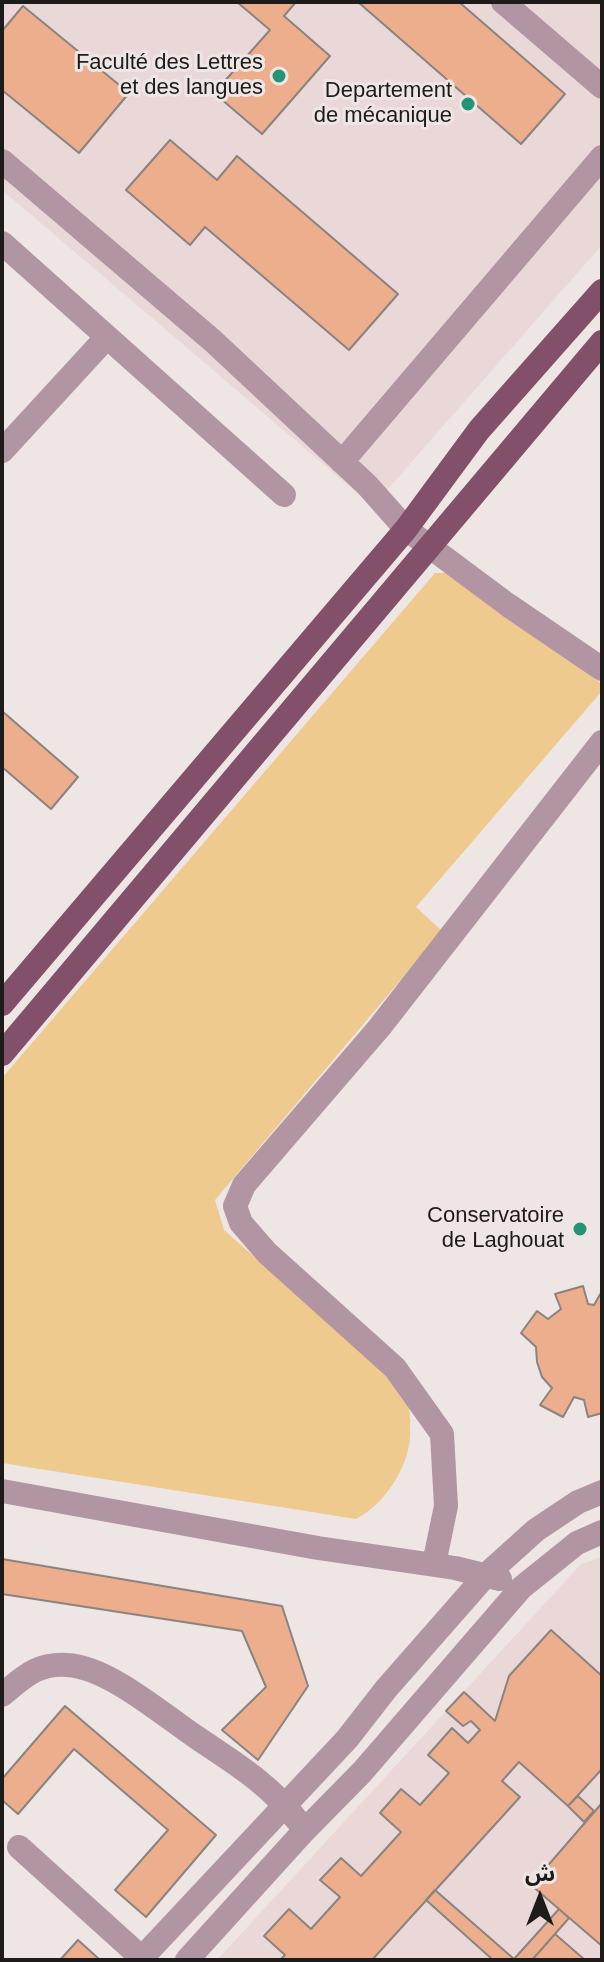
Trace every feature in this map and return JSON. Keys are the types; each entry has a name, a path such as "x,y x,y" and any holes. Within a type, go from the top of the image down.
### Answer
{"main road":[{"path":"2,1004 406,529 479,430 602,291"},
{"path":"2,1054 602,342"}],"street":[{"path":"503,2 602,87"},
{"path":"342,462 602,157"},
{"path":"2,161 213,341 367,485 406,529 602,669"},
{"path":"2,243 284,495"},
{"path":"2,451 106,338"},
{"path":"434,1564 446,1506 442,1434 395,1368 267,1253 241,1223 235,1206 244,1185 379,1028 602,742"},
{"path":"2,1491 318,1548 434,1564 486,1575 521,1588"},
{"path":"19,1847 142,1959 347,1739 386,1689 486,1575 536,1530 578,1502 602,1492"},
{"path":"187,1960 362,1772 521,1588 577,1543 602,1532"},
{"path":"2,1695 33,1669 68,1665 106,1676 238,1764 286,1805 304,1831"}],"shaded area":[{"path":"2,2 602,2 602,245 371,505 2,190"},
{"path":"435,573 450,573 602,684 602,691 416,907 442,931 215,1200 224,1230 408,1392 410,1437 405,1461 385,1495 356,1519 2,1463 2,1078"},
{"path":"602,1557 602,1960 217,1960 581,1564"}],"building":[{"path":"237,2 296,2 284,16 330,56 262,134 214,93 270,30"},
{"path":"358,2 459,2 565,94 521,144"},
{"path":"23,6 129,93 79,153 2,90 2,31"},
{"path":"170,140 217,180 237,156 398,294 349,350 205,227 190,245 126,190"},
{"path":"2,711 78,777 51,809 2,767"},
{"path":"583,1286 588,1304 594,1305 602,1291 602,1413 588,1417 584,1400 574,1397 563,1417 540,1405 552,1388 542,1377 536,1347 521,1333 537,1311 548,1319 561,1309 555,1294"},
{"path":"2,1559 282,1606 308,1686 258,1760 222,1730 266,1687 242,1631 2,1594"},
{"path":"551,1630 602,1676 602,1769 568,1806 519,1762 502,1781 520,1797 372,1960 280,1960 285,1955 264,1936 289,1909 311,1929 340,1897 320,1880 341,1858 361,1876 401,1832 380,1813 401,1789 420,1805 449,1773 428,1755 452,1728 468,1743 480,1730 471,1721 463,1726 446,1711 464,1692 495,1721 509,1676"},
{"path":"65,1706 216,1835 146,1917 115,1890 168,1830 74,1749 18,1814 2,1800 2,1779"},
{"path":"578,1796 594,1811 584,1822 568,1806"},
{"path":"602,1803 602,1946 531,1885"},
{"path":"435,1890 514,1959 559,1909 569,1918 532,1960 493,1960 426,1900"},
{"path":"555,1934 585,1960 532,1960"},
{"path":"78,1940 100,1960 60,1960"}],"place":[{"name":"Faculté des Lettres et des langues","path":"279,76"},
{"name":"Departement de mécanique","path":"468,104"},
{"name":"Conservatoire de Laghouat","path":"580,1229"}]}
